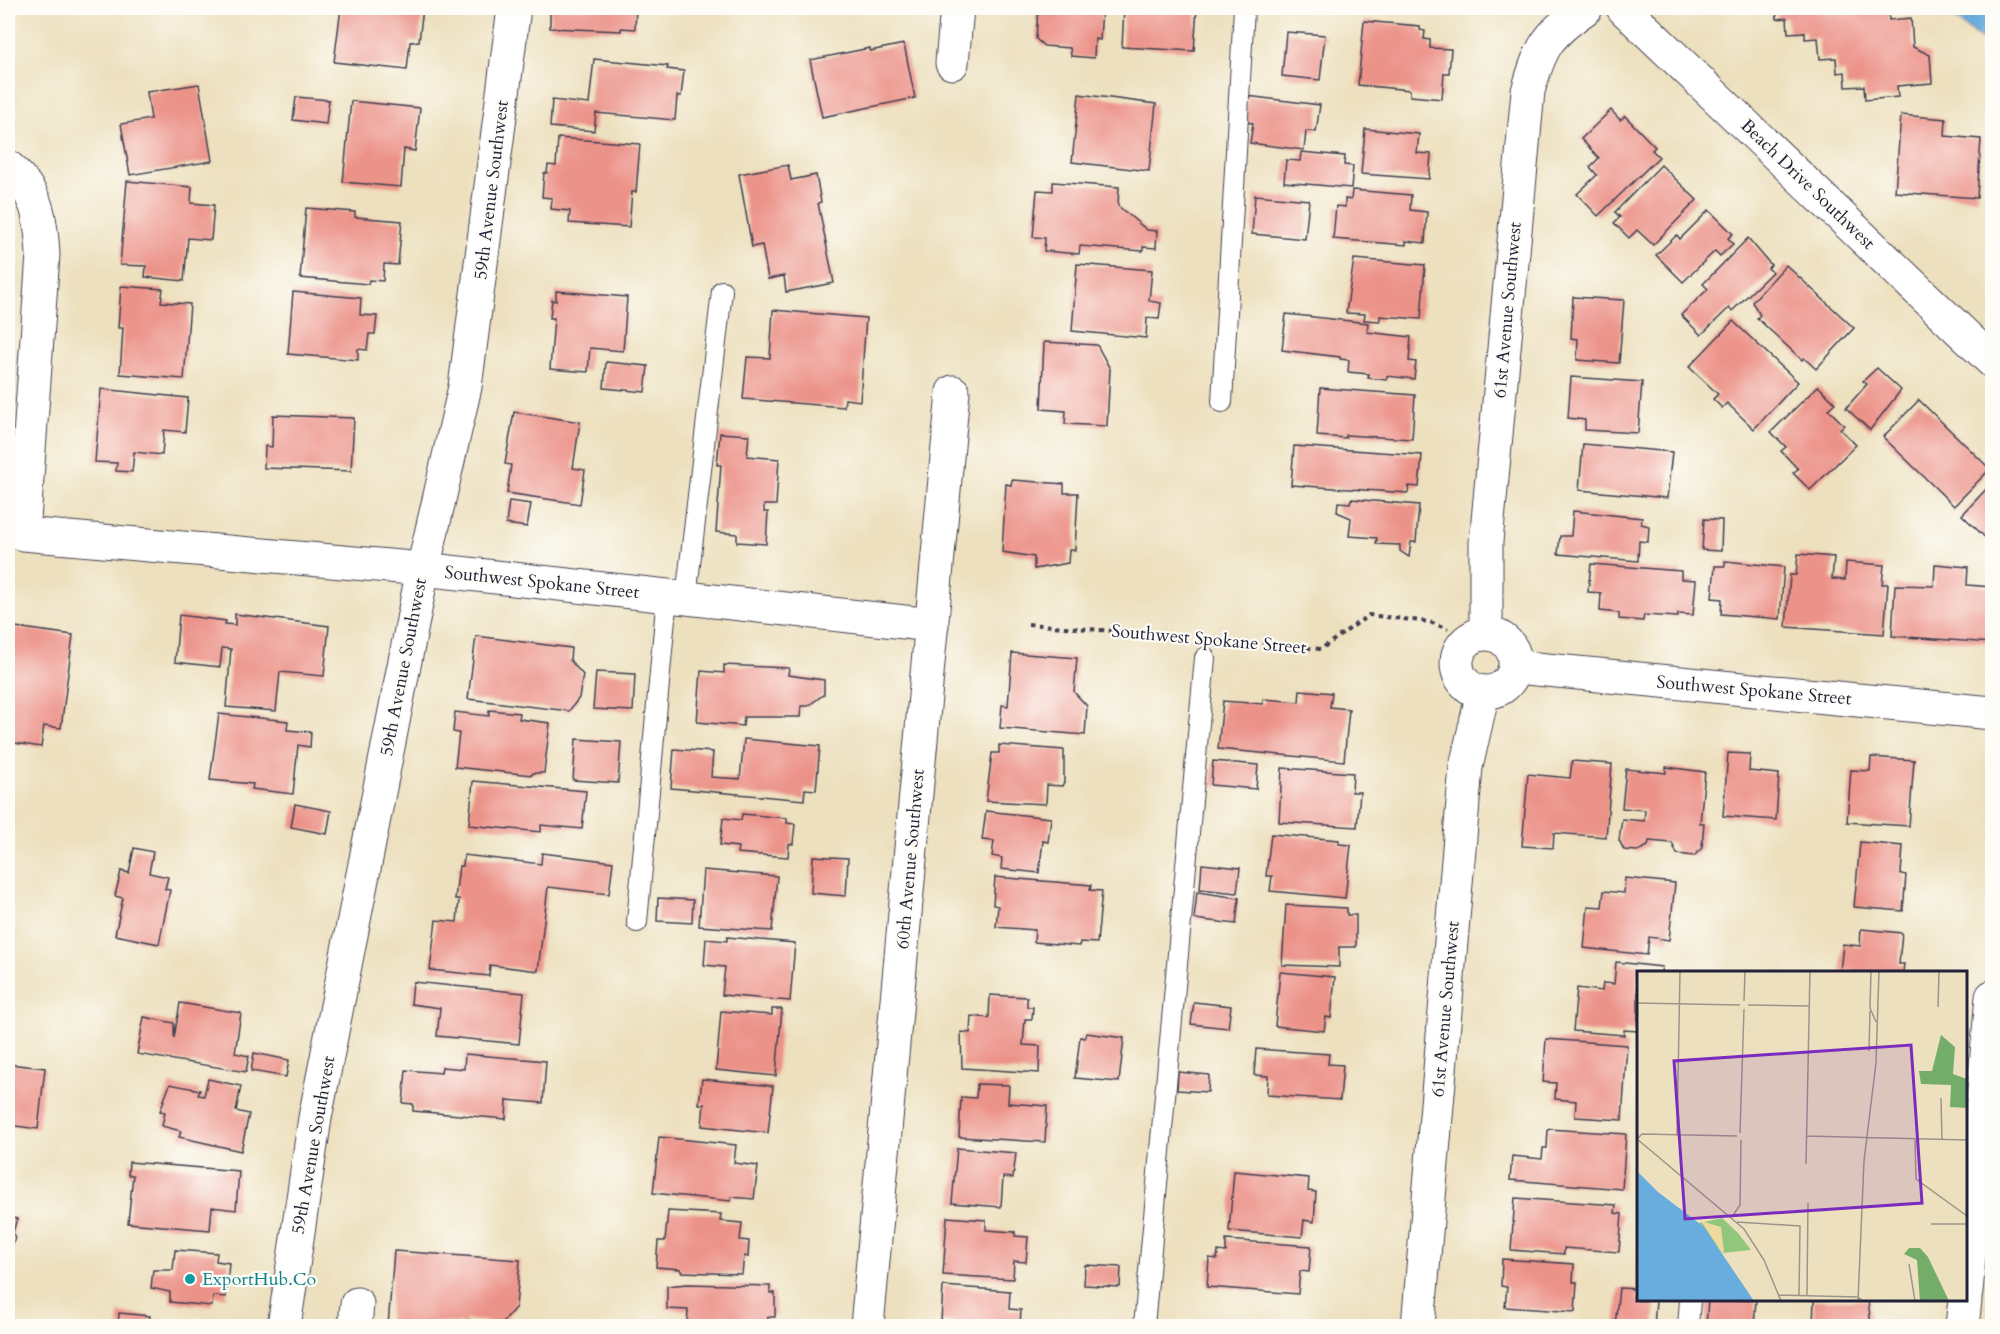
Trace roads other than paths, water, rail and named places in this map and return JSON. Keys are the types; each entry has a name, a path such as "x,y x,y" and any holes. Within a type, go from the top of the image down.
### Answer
{"street":[{"name":"59th Avenue Southwest","path":"284,1326 315,1118 423,569 465,387 514,8"},
{"path":"952,63 957,8"},
{"name":"61st Avenue Southwest","path":"1486,633 1485,542 1528,91 1539,53 1561,25 1586,8"},
{"name":"Beach Drive Southwest","path":"1623,8 1992,361"},
{"path":"8,167 19,177 36,202 41,226 43,255 15,533"},
{"name":"60th Avenue Southwest","path":"867,1326 953,392"},
{"name":"Southwest Spokane Street","path":"15,533 423,569 932,625"},
{"path":"1486,633 1501,637 1509,644 1514,653 1515,667 1509,682 1492,692 1483,692 1466,685 1456,669 1456,660 1464,643 1471,637 1486,633"},
{"name":"Southwest Spokane Street","path":"1515,667 1992,713"},
{"name":"61st Avenue Southwest","path":"1418,1326 1466,767 1483,692"},
{"path":"1967,1270 1992,997"},
{"path":"1962,1326 1965,1301"}],"lane":[{"path":"1222,402 1244,8"},
{"path":"637,922 676,597 722,291"},
{"path":"1144,1326 1205,658"},
{"path":"1688,1326 1690,1301"}],"water":[{"path":"1941,8 1992,8 1992,47"}],"place":[{"name":"ExportHub.Co","path":"190,1279"}]}
